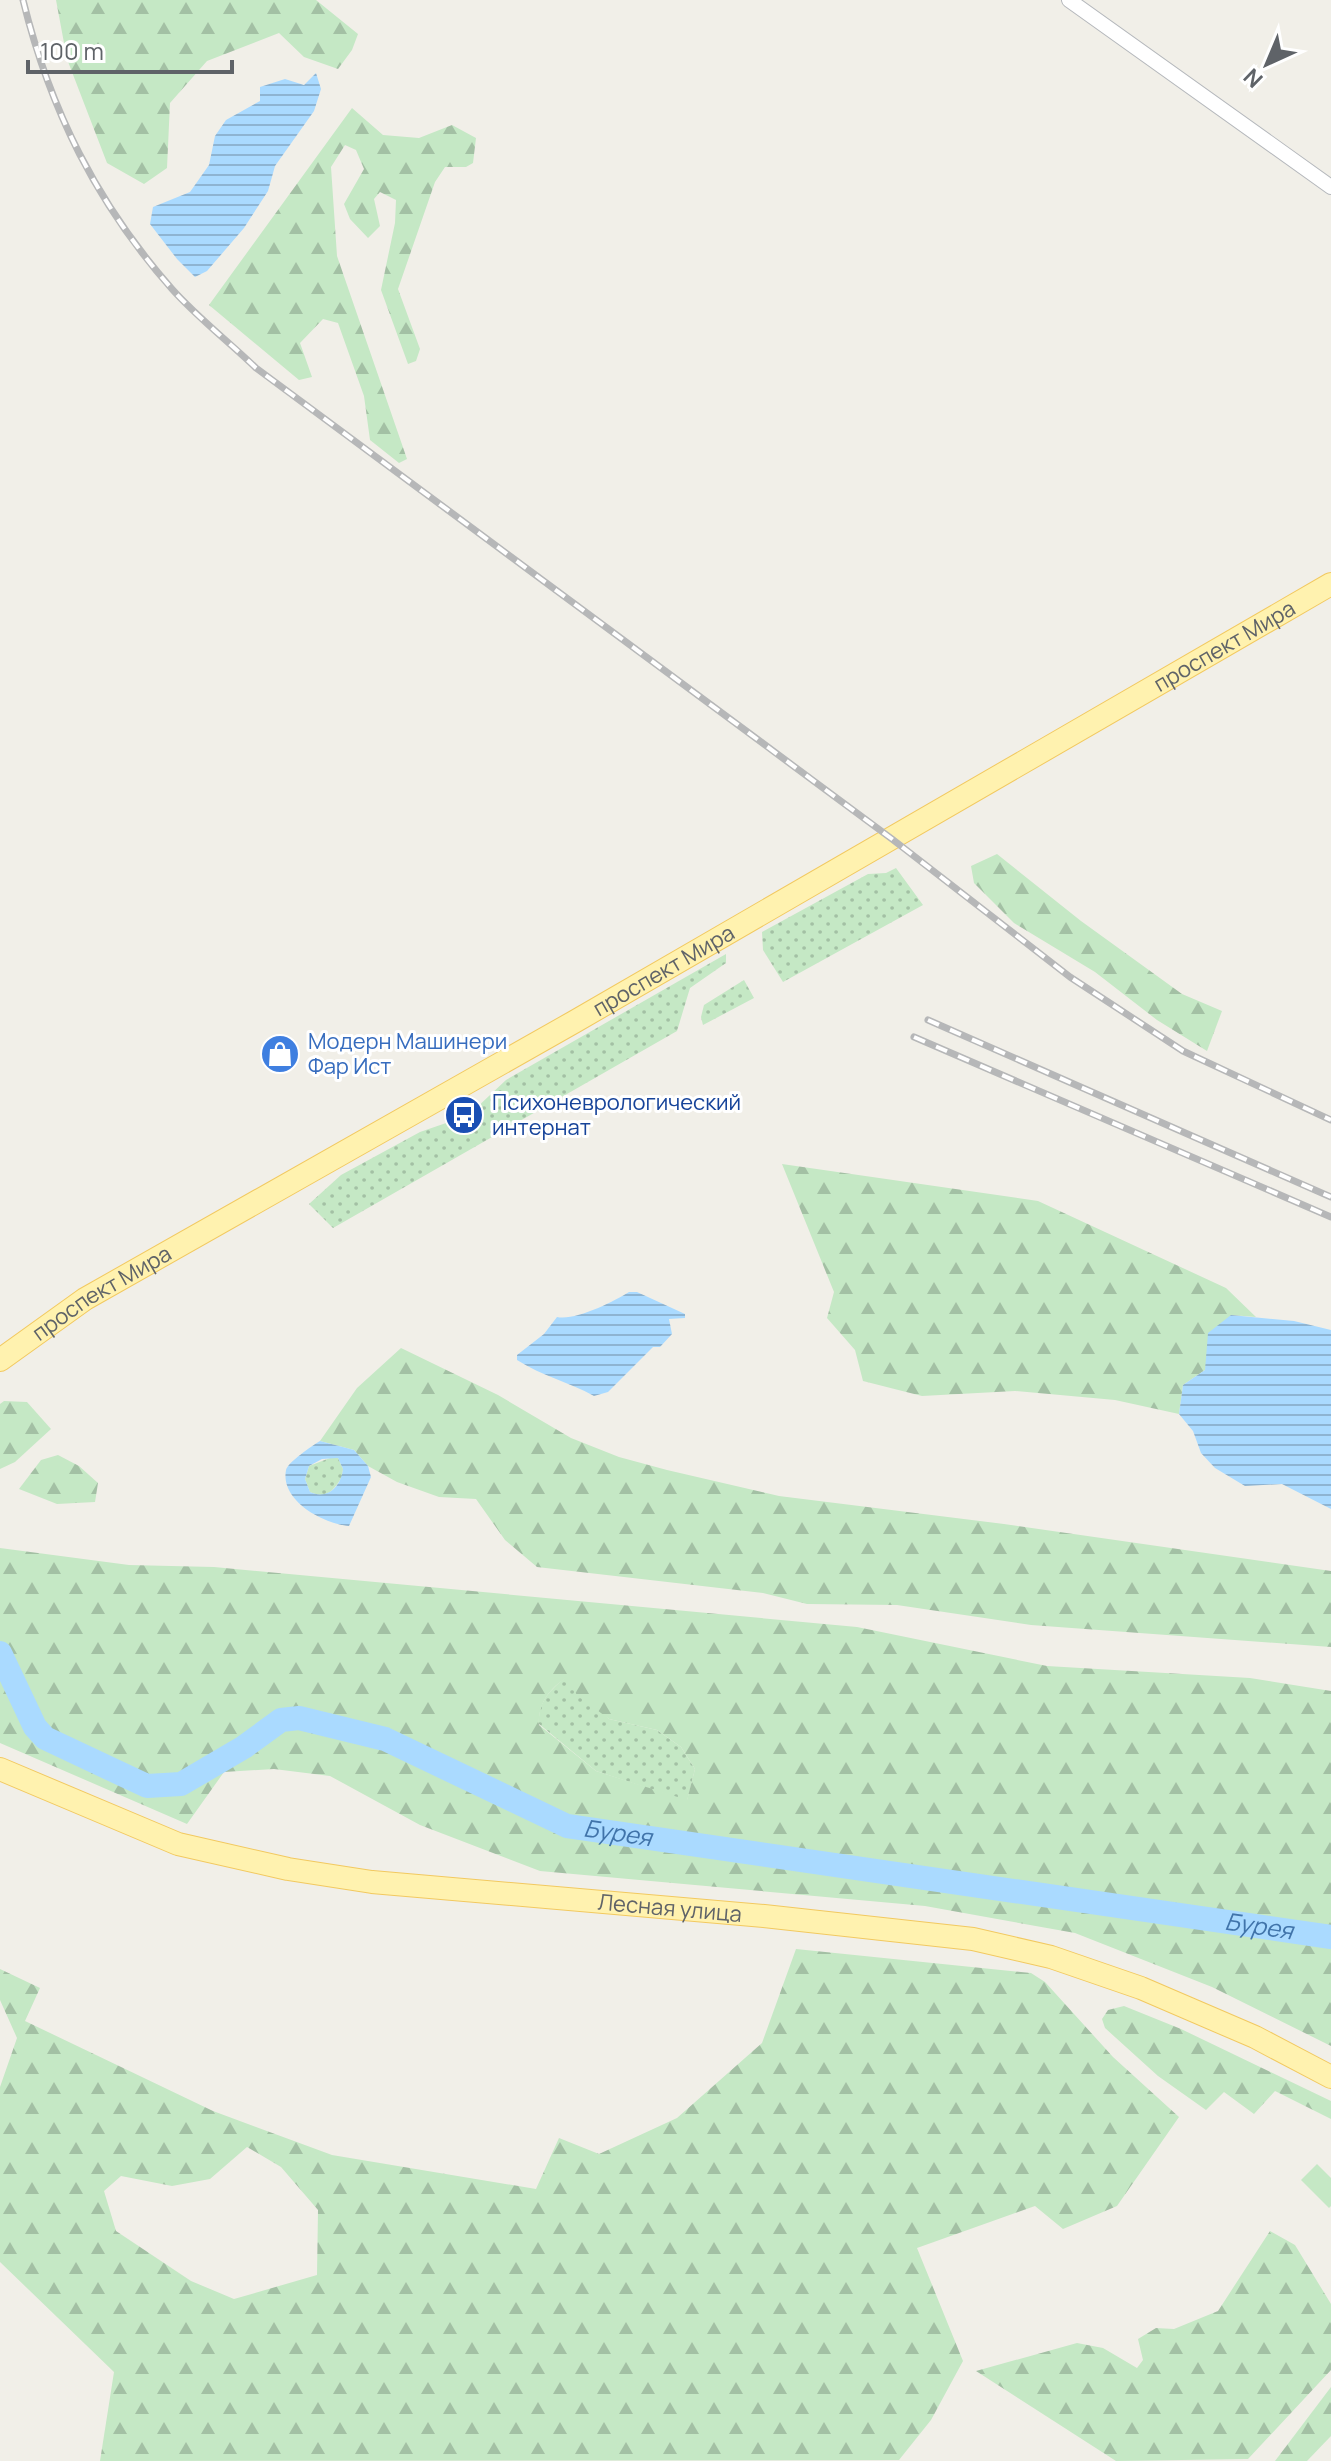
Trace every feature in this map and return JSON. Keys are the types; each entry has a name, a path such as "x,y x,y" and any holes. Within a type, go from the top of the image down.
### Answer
{"main road":[{"name":"проспект Мира","path":"0,1360 85,1299 615,999 1331,584"},
{"name":"Лесная улица","path":"0,1769 178,1844 288,1869 372,1882 764,1916 973,1939 1051,1957 1141,1988 1255,2037 1331,2077"}],"street":[{"path":"1069,0 1331,187"}],"green space":[{"path":"56,0 316,0 358,34 352,50 338,69 304,57 279,33 207,61 170,103 167,168 144,184 107,163 67,59"},
{"path":"352,108 383,135 419,138 452,125 476,138 473,163 466,167 445,167 435,182 398,289 420,349 416,361 408,364 381,290 395,223 396,200 380,192 374,199 380,226 368,238 350,219 344,204 364,169 356,150 345,145 331,167 337,256 407,459 399,463 370,440 364,396 338,323 323,319 300,343 312,377 299,380 209,305"},
{"path":"997,854 1081,921 1182,994 1222,1011 1207,1051 1157,1020 1095,972 1014,923 974,883 971,866"},
{"path":"896,868 923,905 783,982 763,950 762,932 868,874 886,873"},
{"path":"726,954 726,963 690,988 677,1031 333,1228 309,1204 341,1175 420,1132 449,1122 460,1129 472,1119 473,1111 506,1080"},
{"path":"744,980 754,998 703,1025 704,1005"},
{"path":"782,1164 1038,1201 1226,1288 1256,1317 1231,1315 1205,1370 1183,1385 1179,1414 1115,1400 1015,1391 922,1396 863,1381 855,1350 827,1318 834,1292"},
{"path":"401,1348 498,1395 571,1438 619,1457 667,1470 779,1496 1004,1524 1331,1571 1331,1647 1031,1625 897,1605 807,1604 763,1593 537,1567 505,1540 476,1499 439,1497 397,1482 368,1466 354,1450 320,1441 357,1388"},
{"path":"4,1401 27,1402 51,1429 15,1462 0,1469 0,1404"},
{"path":"58,1455 79,1466 98,1483 95,1502 57,1504 19,1489 41,1460"},
{"path":"338,1458 343,1469 342,1477 329,1493 320,1495 310,1492 305,1479 309,1466"},
{"path":"0,1548 129,1565 214,1567 857,1627 1047,1666 1250,1678 1331,1691 1331,2046 1212,1987 1075,1933 925,1906 540,1871 420,1825 330,1776 274,1769 224,1772 187,1824 0,1743","holes":["566,1678 577,1695 609,1719 657,1730 681,1747 695,1769 687,1800 596,1771 539,1725 543,1704 560,1682"]},
{"path":"566,1677 609,1719 657,1730 681,1747 695,1769 687,1801 596,1771 539,1724 540,1709 546,1698"},
{"path":"796,1949 1031,1973 1045,1982 1113,2057 1179,2117 1117,2206 1063,2229 1035,2206 917,2248 963,2361 931,2420 899,2460 100,2461 114,2372 0,2262 0,2087 17,2038 0,2000 0,1969 40,1988 25,2021 213,2111 332,2155 536,2189 559,2138 599,2154 677,2118 762,2043","holes":["247,2147 281,2167 318,2210 317,2275 234,2299 191,2281 116,2231 104,2191 121,2176 172,2186 210,2179"]},
{"path":"1124,2006 1181,2029 1331,2101 1331,2119 1275,2091 1254,2114 1224,2092 1206,2110 1158,2076 1105,2028 1102,2019 1108,2010"},
{"path":"1317,2164 1331,2178 1329,2208 1301,2180"},
{"path":"1270,2231 1295,2245 1331,2304 1331,2370 1248,2459 1116,2461 976,2371 1077,2343 1103,2348 1137,2368 1143,2360 1138,2339 1156,2328 1174,2329 1218,2311"},
{"path":"1331,2387 1331,2436 1307,2461 1275,2461"}],"water":[{"path":"316,73 321,89 314,111 275,166 268,191 244,228 207,271 195,277 150,224 153,207 190,192 209,165 215,136 226,120 260,101 260,87 285,79 304,85"},
{"path":"629,1292 637,1292 685,1314 685,1318 669,1319 672,1334 660,1347 653,1347 608,1392 594,1396 517,1360 517,1355 544,1334 557,1317 583,1313"},
{"path":"1231,1315 1294,1321 1331,1330 1331,1509 1282,1484 1245,1486 1215,1468 1201,1453 1193,1431 1179,1414 1183,1385 1205,1370 1208,1333"},
{"path":"320,1441 354,1450 368,1466 371,1477 349,1526 328,1521 306,1509 290,1492 286,1481 288,1467","holes":["338,1458 343,1469 332,1490 322,1494 310,1492 305,1479 309,1466 322,1459"]}],"waterway":[{"name":"Бурея","path":"0,1653 35,1727 45,1738 147,1786 181,1784 244,1747 281,1720 299,1718 385,1739 567,1826 1331,1937"}],"railway":[{"path":"23,0 47,80 99,189 145,257 172,289 256,368 892,839 1070,977 1183,1051 1331,1120"},
{"path":"928,1020 1331,1197"},
{"path":"914,1037 1331,1217"}],"place":[{"name":"Модерн Машинери Фар Ист","path":"280,1054"},
{"name":"Психоневрологический интернат","path":"464,1115"}]}
